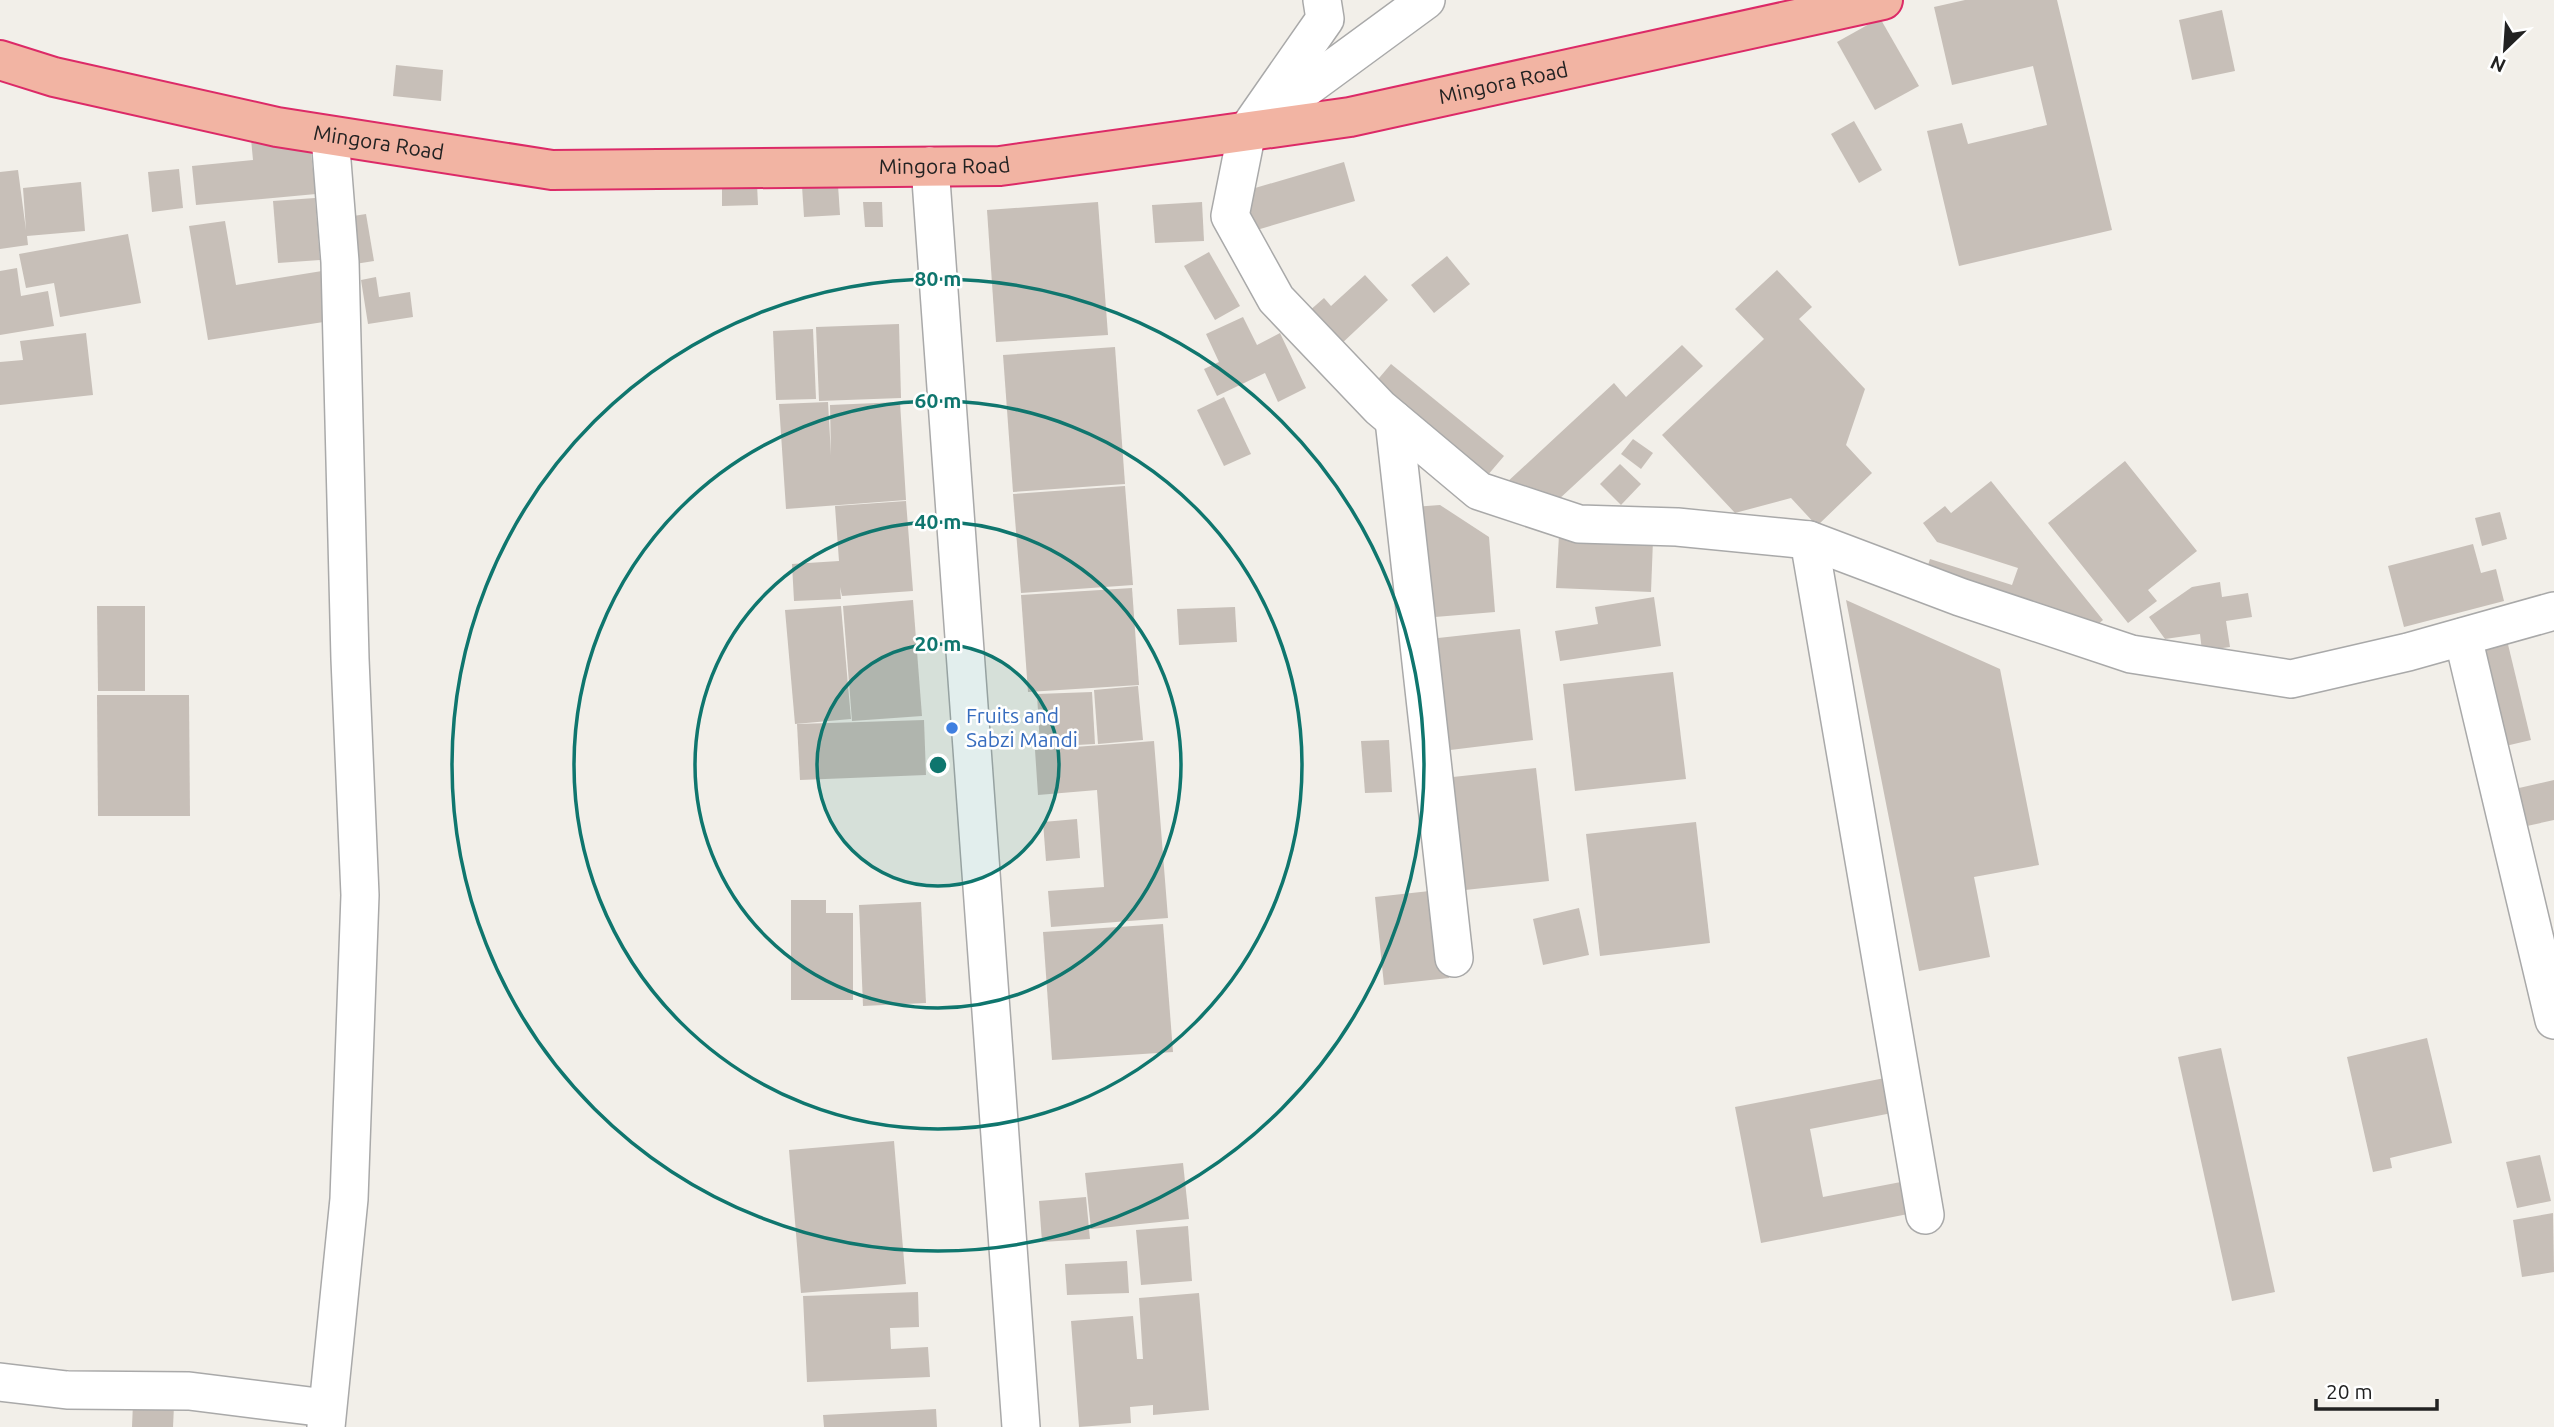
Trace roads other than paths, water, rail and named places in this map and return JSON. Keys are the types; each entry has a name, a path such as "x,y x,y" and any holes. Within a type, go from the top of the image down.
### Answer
{"highway":[{"name":"Mingora Road","path":"0,60 54,77 277,127 552,170 1000,166 1350,117 1883,0"}],"street":[{"path":"1322,0 1325,19 1247,131 1230,216 1276,299 1380,408 1479,491 1579,524 1676,527 1809,540 1960,597 2131,654 2291,679 2408,652 2554,611"},
{"path":"1247,131 1426,0"},
{"path":"0,1382 66,1390 189,1391 326,1417 349,1199 360,895 349,659 340,262 330,136"},
{"path":"930,166 1021,1427"},
{"path":"1394,420 1454,958"},
{"path":"1809,540 1925,1216"},
{"path":"2463,636 2554,1020"}],"place":[{"name":"Fruits and Sabzi Mandi","path":"952,728"}]}
